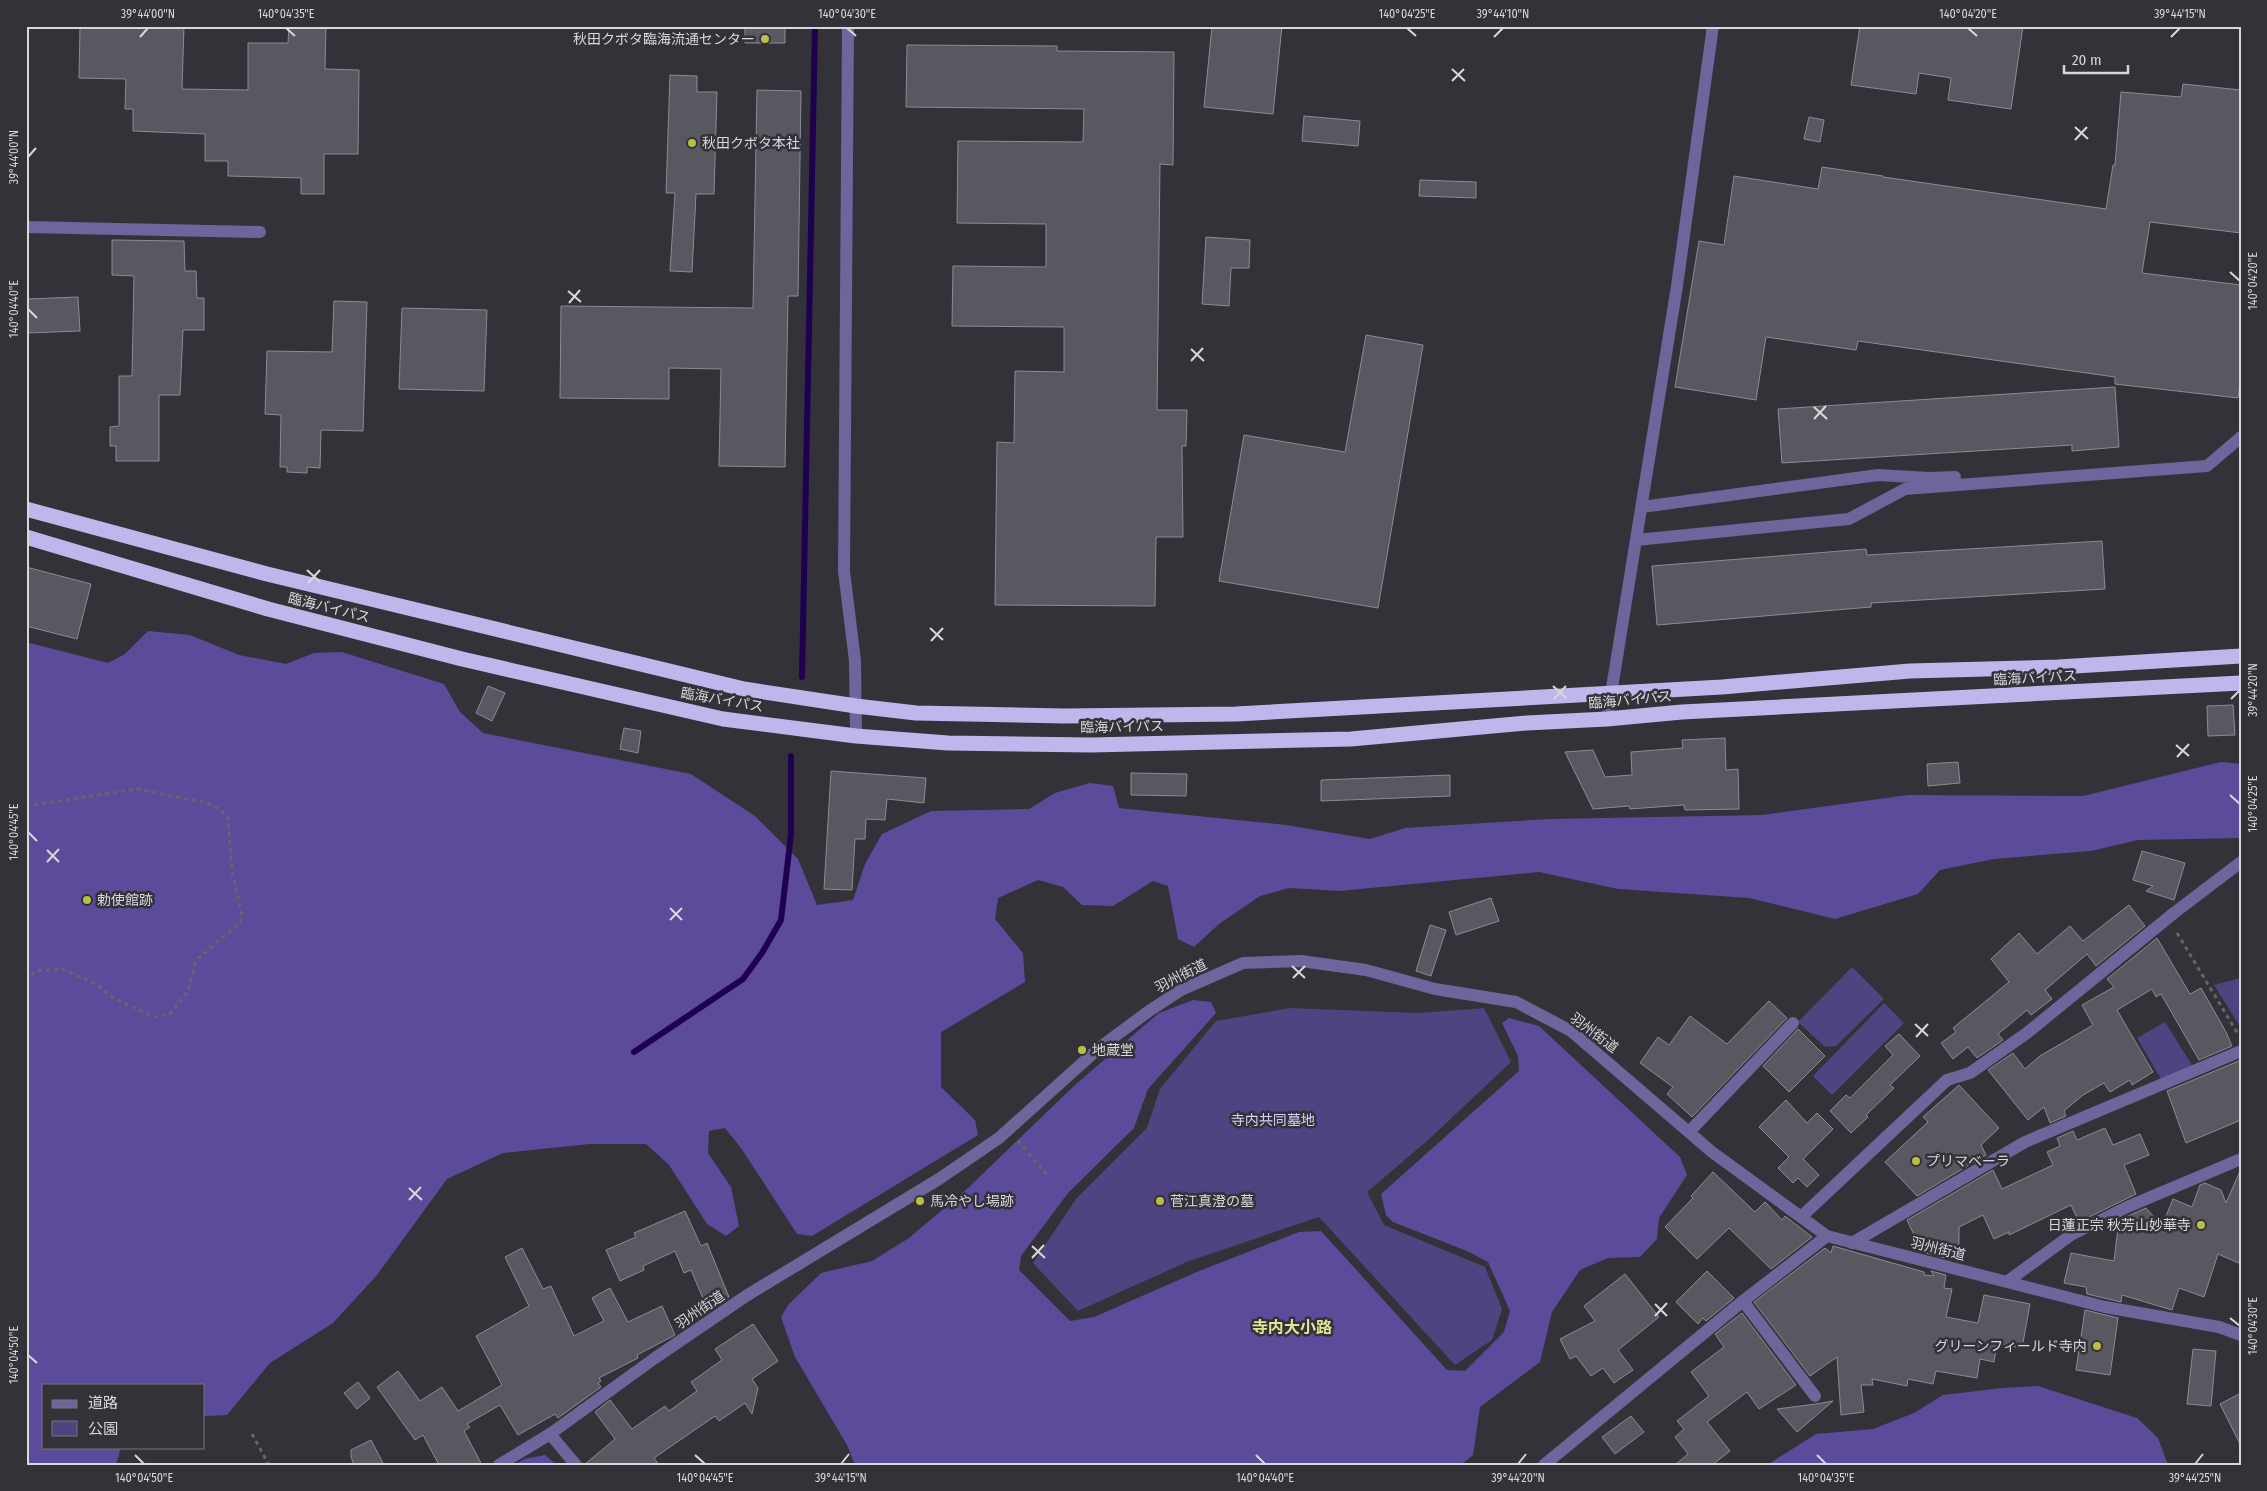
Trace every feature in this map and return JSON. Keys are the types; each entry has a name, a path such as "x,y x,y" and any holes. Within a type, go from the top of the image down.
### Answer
{"highway":[{"name":"臨海バイパス","path":"26,509 266,574 744,689 856,706 926,714 1065,716 1236,714 1722,687 1910,671 2058,667 2241,656"},
{"name":"臨海バイパス","path":"26,537 268,609 462,659 723,719 856,736 948,743 1091,744 1351,739 1527,723 1607,719 1682,712 2241,683"}],"street":[{"path":"848,26 844,571 855,661 856,736"},
{"path":"1607,719 1678,286 1713,26"},
{"path":"26,227 260,232"},
{"path":"1642,507 1878,475 1929,478 2208,460 2241,430"},
{"path":"1636,540 1849,519 1905,489 2207,466 2241,437"},
{"path":"1801,1217 1947,1080 1970,1073 2027,1033 2168,917 2241,862"},
{"name":"羽州街道","path":"499,1465 550,1434 655,1358 746,1296 939,1180 1009,1129 1099,1048 1181,990 1244,963 1301,961 1366,970 1436,989 1516,1002 1571,1031 1712,1152 1827,1236 2105,1307 2219,1327 2241,1335"},
{"path":"1689,1132 1793,1023"},
{"path":"1852,1243 2025,1142 2214,1060 2241,1051"},
{"path":"2008,1281 2071,1235 2127,1207 2241,1159"},
{"path":"1544,1465 1743,1301 1827,1236"},
{"path":"1743,1301 1815,1396"},
{"path":"550,1434 576,1465"}],"path":[{"path":"26,806 137,790 207,803 221,810 228,819 232,871 242,915 241,922 196,960 188,991 170,1014 154,1017 113,998 96,984 62,969 37,971 26,978"},
{"path":"2168,917 2241,1039"},
{"path":"1009,1129 1049,1177"},
{"path":"252,1434 269,1465"}],"green space":[{"path":"1852,967 1884,999 1836,1046 1825,1047 1798,1022"},
{"path":"2241,978 2241,1028 2214,985"},
{"path":"1884,1003 1904,1023 1832,1095 1813,1076"},
{"name":"寺内共同墓地","path":"1290,1008 1419,1013 1484,1008 1511,1062 1427,1141 1367,1192 1384,1225 1485,1267 1502,1309 1492,1340 1455,1365 1319,1217 1189,1261 1078,1311 1033,1263 1076,1199 1147,1128 1160,1089 1216,1021"},
{"path":"2165,1022 2192,1065 2161,1079 2137,1038"}],"shaded area":[{"path":"148,631 190,635 239,655 286,664 314,653 342,652 444,684 460,712 483,733 691,774 755,816 798,859 817,905 853,900 865,864 882,834 931,811 1029,809 1055,793 1090,783 1113,786 1119,808 1286,825 1370,839 1405,828 1550,819 1762,815 1908,795 2083,796 2221,762 2241,764 2241,838 2138,840 2091,851 1994,859 1940,870 1918,894 1835,919 1749,898 1618,889 1539,872 1339,891 1289,888 1260,896 1219,924 1194,947 1178,939 1168,886 1153,881 1113,906 1082,905 1063,887 1038,880 998,898 995,919 1023,953 1025,982 941,1032 941,1087 975,1120 978,1135 812,1236 797,1234 741,1148 725,1128 709,1131 708,1153 731,1187 739,1226 726,1236 707,1224 669,1165 646,1144 590,1144 503,1153 447,1179 377,1275 333,1323 270,1363 227,1415 205,1416 205,1384 42,1384 42,1448 121,1448 116,1465 26,1465 26,642 108,663 125,654"},
{"path":"1193,1000 1211,1002 1216,1013 1148,1089 1134,1128 1068,1193 1021,1256 1019,1270 1070,1321 1094,1317 1199,1271 1299,1232 1321,1231 1447,1370 1465,1371 1504,1332 1510,1311 1488,1262 1467,1251 1393,1222 1386,1215 1381,1194 1519,1071 1518,1056 1502,1023 1509,1018 1539,1026 1680,1157 1687,1175 1659,1218 1657,1239 1640,1257 1608,1258 1580,1270 1552,1312 1540,1362 1480,1407 1473,1455 1461,1465 855,1465 847,1445 795,1357 781,1317 788,1305 821,1273 872,1261 909,1238 968,1188 1076,1084 1159,1013"},
{"path":"2038,1386 2137,1418 2158,1438 2168,1465 1767,1465 1816,1434 1873,1429 1914,1413 1943,1395"},
{"path":"545,1455 557,1465 514,1465 524,1459"}],"building":[{"path":"80,26 184,26 182,89 248,90 248,43 288,43 289,26 326,26 325,69 359,70 358,154 324,154 324,194 301,194 301,178 228,176 228,161 205,161 205,134 133,131 133,109 125,109 126,79 79,78"},
{"path":"745,26 785,26 785,43 745,43"},
{"path":"1212,26 1282,26 1273,114 1204,107"},
{"path":"1860,26 2023,26 2011,109 1948,100 1951,78 1919,73 1916,94 1851,85"},
{"path":"907,45 1057,46 1057,51 1174,52 1173,165 1160,164 1157,410 1187,410 1186,446 1182,446 1183,537 1156,537 1155,606 995,605 997,442 1014,443 1015,371 1064,372 1064,327 952,326 953,266 1046,267 1046,224 957,223 958,141 1083,142 1084,109 906,107"},
{"name":"秋田クボタ本社","path":"670,75 697,76 697,92 717,92 714,194 696,194 692,272 670,271 675,193 666,193"},
{"path":"2183,84 2241,90 2241,233 2150,222 2142,273 2241,285 2241,377 2238,398 2115,384 2115,377 1858,341 1856,350 1766,337 1756,400 1675,387 1699,241 1724,245 1734,176 1818,189 1822,167 2106,209 2113,165 2115,165 2121,92 2181,97"},
{"path":"757,90 801,91 798,296 788,296 785,467 719,466 721,369 669,368 669,399 560,398 561,306 753,308"},
{"path":"1304,116 1360,121 1358,146 1302,141"},
{"path":"1809,117 1824,120 1820,142 1804,139"},
{"path":"1420,180 1476,182 1476,198 1419,196"},
{"path":"1206,237 1250,240 1249,268 1231,268 1229,306 1202,304"},
{"path":"112,240 184,241 185,271 196,271 197,298 204,298 204,330 183,330 180,395 159,395 159,461 116,461 116,446 110,446 110,427 119,426 119,376 132,376 134,276 112,275"},
{"path":"78,297 80,331 28,333 27,299"},
{"path":"334,301 367,302 363,431 321,430 320,468 307,467 307,473 287,472 287,467 280,467 281,415 265,414 267,351 332,352"},
{"path":"402,308 487,310 484,391 399,389"},
{"path":"1366,335 1423,345 1378,608 1219,581 1244,435 1345,452"},
{"path":"2115,387 2119,447 2072,451 2072,445 1782,463 1778,409"},
{"path":"2102,541 2105,589 1871,603 1871,607 1657,625 1652,566 1866,549 1867,555"},
{"path":"26,567 91,584 77,639 26,626"},
{"path":"488,686 505,693 492,721 476,713"},
{"path":"2233,705 2235,735 2208,736 2207,706"},
{"path":"624,728 641,731 638,753 620,749"},
{"path":"1725,738 1726,770 1738,769 1739,809 1685,810 1684,805 1630,809 1629,806 1593,809 1565,752 1593,750 1605,777 1632,775 1631,752 1683,748 1682,740"},
{"path":"1958,762 1960,783 1928,786 1927,764"},
{"path":"831,771 926,778 924,803 887,799 885,820 866,819 865,839 855,839 852,890 824,889"},
{"path":"1131,773 1187,774 1186,796 1131,795"},
{"path":"1450,775 1450,796 1321,801 1321,780"},
{"path":"2142,851 2185,863 2174,900 2146,891 2153,886 2133,880"},
{"path":"1491,898 1499,921 1456,935 1449,912"},
{"path":"2129,905 2145,926 2096,966 2087,954 2045,990 2052,999 2031,1015 2027,1010 1998,1034 2003,1040 1977,1058 1968,1047 1953,1059 1941,1043 1956,1032 1953,1028 2009,982 1991,959 2019,933 2037,954 2070,926 2083,941"},
{"path":"1430,925 1446,930 1431,976 1416,971"},
{"path":"2157,938 2190,994 2201,988 2232,1046 2199,1060 2161,994 2156,997 2152,989 2117,1010 2153,1072 2132,1085 2130,1080 2110,1092 2104,1083 2083,1095 2064,1111 2066,1116 2050,1123 2044,1107 2028,1120 1988,1070 2013,1053 2025,1069 2040,1056 2093,1025 2082,1005 2114,987 2107,979"},
{"path":"1769,1001 1787,1018 1692,1117 1667,1094 1673,1087 1640,1063 1658,1037 1669,1045 1690,1016 1727,1044"},
{"path":"1798,1029 1825,1056 1789,1092 1763,1066"},
{"path":"1899,1034 1920,1056 1890,1085 1894,1088 1866,1115 1868,1117 1851,1133 1830,1111 1846,1095 1850,1098 1893,1055 1885,1046"},
{"path":"2241,1060 2241,1120 2186,1143 2167,1091"},
{"path":"1959,1085 1999,1128 1981,1145 1986,1155 1917,1196 1885,1162 1928,1122 1923,1117"},
{"path":"1786,1100 1807,1123 1817,1113 1833,1129 1803,1159 1819,1175 1807,1187 1798,1178 1793,1183 1778,1168 1789,1157 1759,1127"},
{"path":"2105,1128 2113,1145 2140,1134 2149,1155 2124,1165 2136,1194 2079,1222 2071,1205 2009,1235 2009,1232 1994,1239 1983,1215 1959,1227 1959,1256 1950,1257 1949,1259 1922,1252 1907,1220 1993,1170 2002,1189 2053,1165 2047,1152 2060,1146 2057,1138 2073,1131 2077,1140"},
{"path":"2241,1169 2241,1264 2218,1254 2204,1297 2179,1288 2172,1310 2122,1295 2121,1302 2087,1294 2086,1287 2064,1283 2071,1253 2114,1261 2119,1220 2146,1208 2162,1226 2173,1199 2192,1207 2200,1185 2205,1183 2221,1190 2226,1203"},
{"path":"1713,1172 1755,1212 1765,1202 1782,1220 1785,1216 1812,1237 1771,1269 1729,1228 1697,1259 1665,1227 1693,1198 1691,1196"},
{"path":"685,1211 701,1246 707,1243 729,1297 707,1308 691,1270 684,1273 675,1251 643,1266 644,1270 620,1281 606,1250 636,1237 634,1233"},
{"path":"1833,1246 1924,1272 1924,1275 1934,1276 1931,1271 1946,1275 1944,1288 1952,1289 1946,1317 1978,1323 1984,1295 2030,1304 2022,1348 1997,1344 1994,1362 1980,1359 1977,1378 1936,1371 1933,1384 1908,1379 1907,1386 1872,1379 1873,1385 1861,1385 1864,1412 1841,1415 1837,1357 1810,1376 1754,1302 1825,1248 1831,1253"},
{"path":"522,1248 543,1289 551,1286 574,1336 604,1321 592,1298 610,1288 628,1322 662,1306 675,1335 637,1355 638,1358 599,1378 601,1381 598,1383 601,1387 558,1418 555,1414 518,1435 500,1405 467,1424 470,1427 464,1431 482,1465 439,1465 423,1435 415,1440 377,1387 398,1371 420,1401 442,1387 458,1411 502,1385 476,1336 529,1306 505,1257"},
{"path":"1707,1271 1734,1298 1706,1321 1703,1318 1698,1324 1676,1302"},
{"path":"1625,1274 1659,1317 1618,1350 1633,1370 1614,1383 1603,1368 1591,1376 1576,1356 1570,1359 1560,1339 1595,1321 1584,1306"},
{"name":"グリーンフィールド寺内","path":"2085,1310 2118,1318 2110,1375 2076,1370"},
{"path":"1742,1313 1796,1385 1759,1409 1747,1392 1707,1422 1730,1451 1712,1465 1675,1465 1688,1454 1675,1437 1684,1429 1677,1421 1709,1396 1691,1372 1724,1347 1715,1334"},
{"path":"753,1324 778,1361 752,1379 758,1388 752,1414 745,1403 719,1421 715,1416 654,1458 659,1465 584,1465 615,1439 595,1412 610,1400 632,1429 665,1406 669,1411 697,1391 691,1382 722,1360 715,1349"},
{"path":"2193,1349 2216,1351 2211,1406 2187,1404"},
{"path":"358,1382 370,1398 357,1409 344,1393"},
{"path":"2241,1393 2241,1446 2220,1404"},
{"path":"1833,1401 1797,1432 1777,1409 1816,1404"},
{"path":"1631,1416 1644,1432 1615,1454 1602,1437"},
{"path":"371,1440 384,1465 354,1465 351,1450"}],"waterway":[{"path":"802,677 815,26"},
{"path":"634,1052 743,979 762,953 781,920 791,834 791,756"}],"place":[{"name":"秋田クボタ臨海流通センター","path":"765,39"},
{"name":"秋田クボタ本社","path":"692,143"},
{"name":"勅使館跡","path":"87,900"},
{"name":"地蔵堂","path":"1082,1050"},
{"name":"プリマベーラ","path":"1916,1161"},
{"name":"馬冷やし場跡","path":"920,1201"},
{"name":"菅江真澄の墓","path":"1160,1201"},
{"name":"日蓮正宗 秋芳山妙華寺","path":"2201,1225"},
{"name":"グリーンフィールド寺内","path":"2097,1346"}],"district":[{"name":"寺内大小路","path":"1292,1327"}]}
